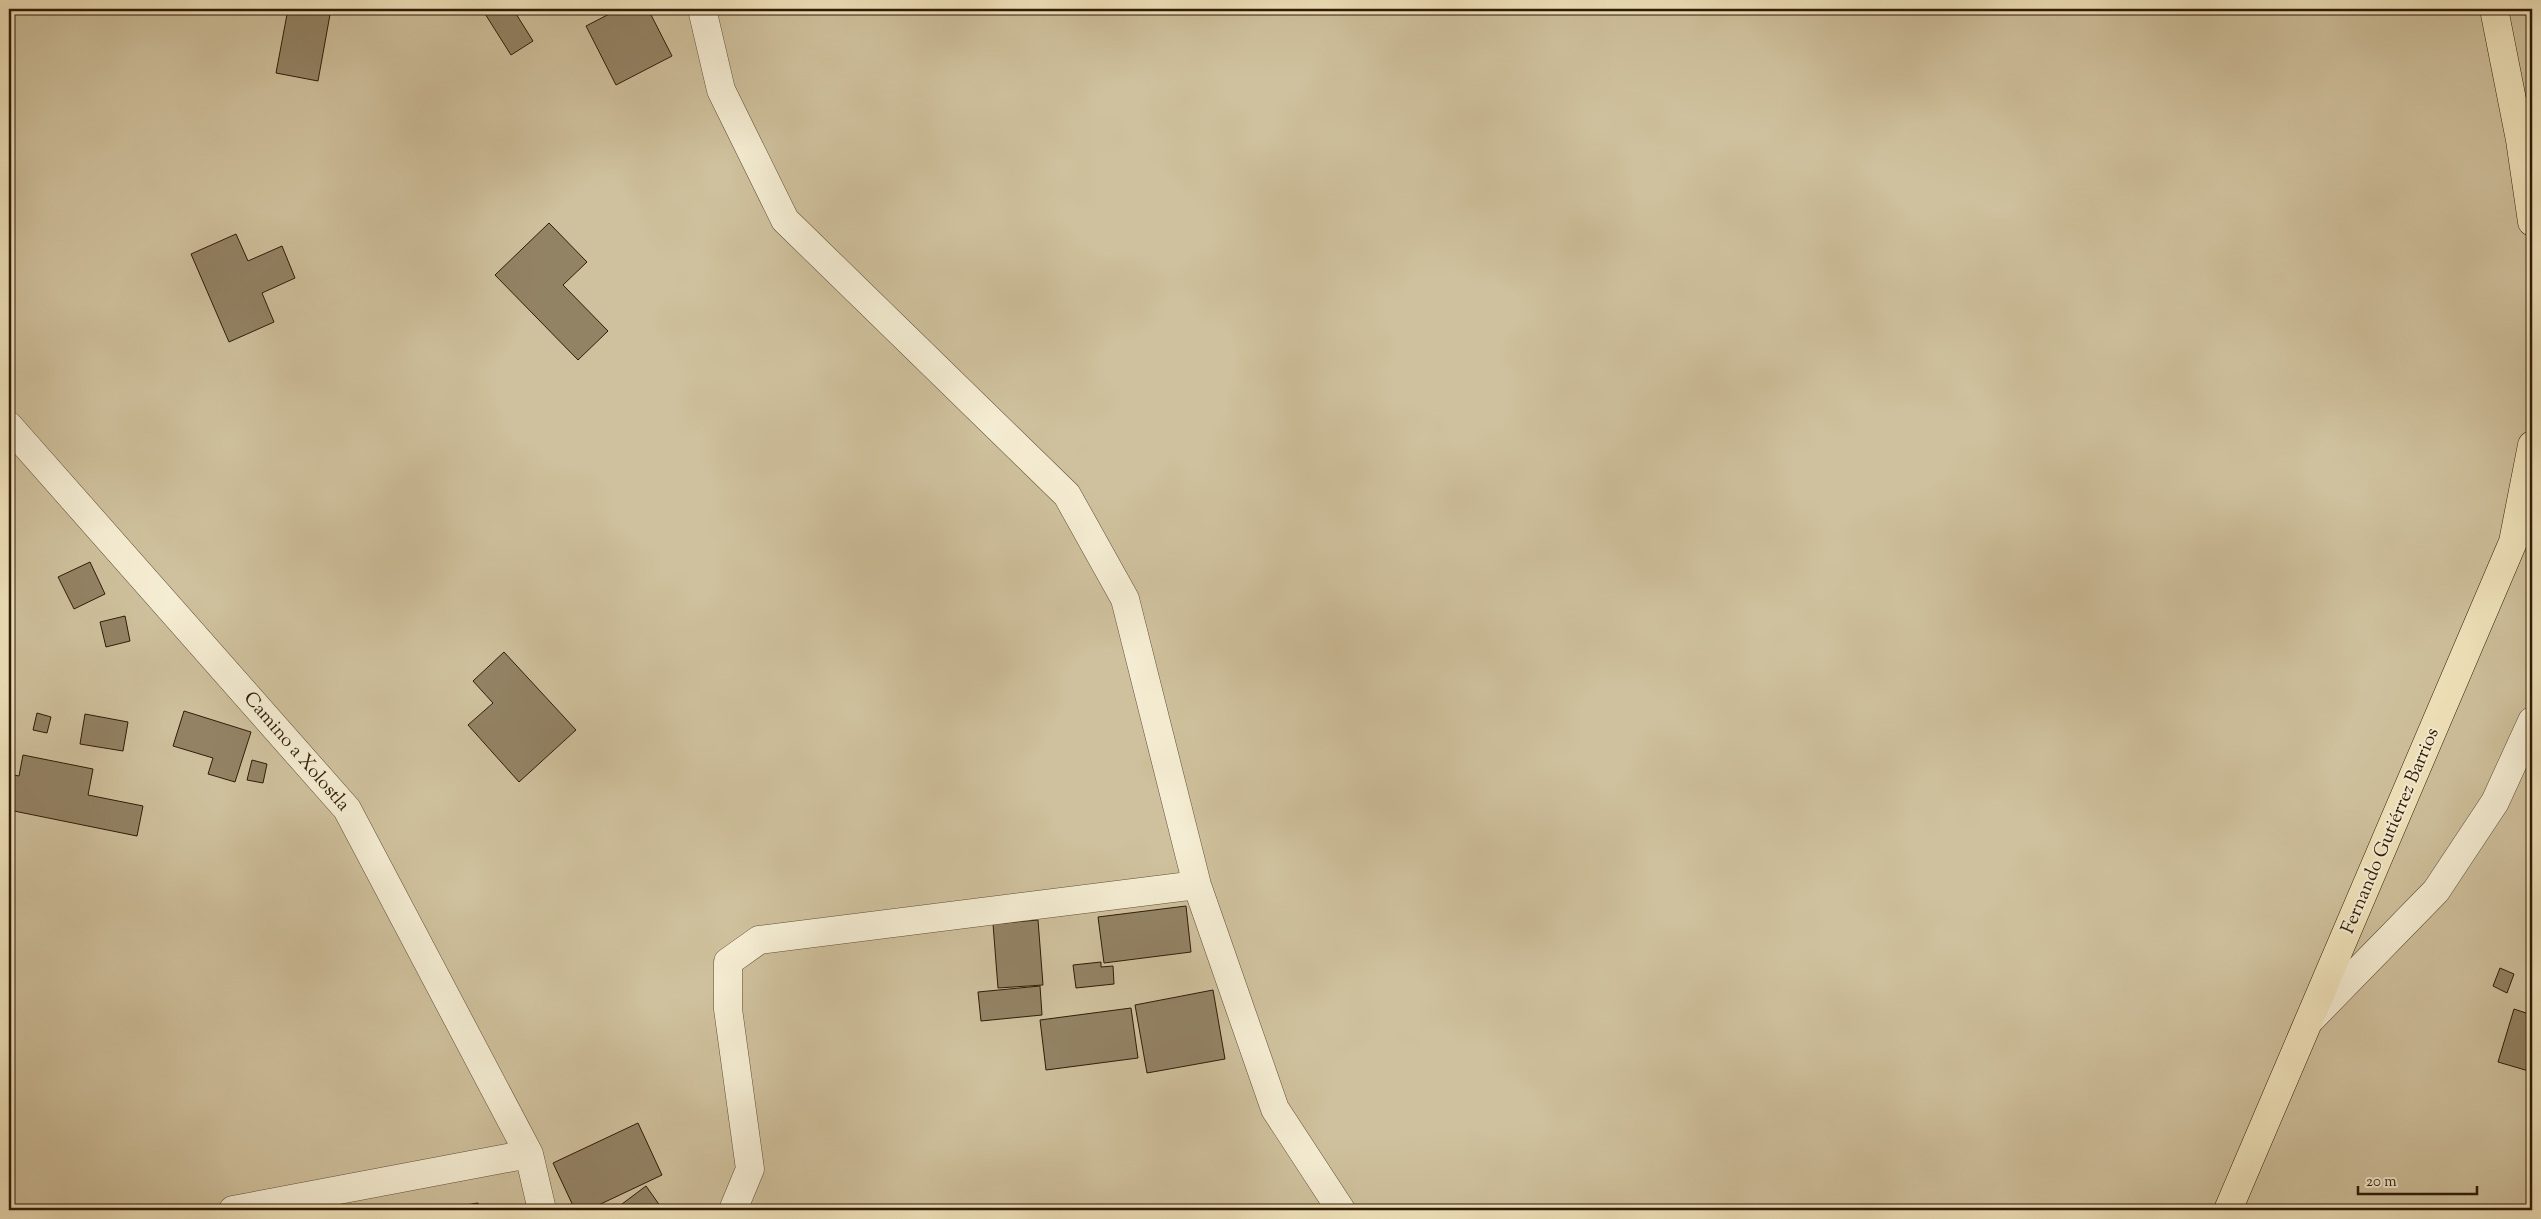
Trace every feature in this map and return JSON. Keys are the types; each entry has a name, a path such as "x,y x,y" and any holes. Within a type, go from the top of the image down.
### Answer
{"main road":[{"path":"2494,9 2520,140 2532,222"},
{"name":"Fernando Gutiérrez Barrios","path":"2228,1210 2311,1020 2513,542 2532,446"}],"street":[{"path":"702,9 721,90 785,220 1067,495 1125,599 1197,885 1276,1109 1341,1210"},
{"name":"Camino a Xolostla","path":"9,426 347,809 528,1154 542,1210"},
{"path":"2311,1020 2436,891 2495,802 2532,721"},
{"path":"733,1210 750,1169 728,1009 728,962 759,940 1197,885"},
{"path":"233,1210 528,1154"}],"shaded area":[{"path":"9,9 2532,9 2532,1210 9,1210"}],"building":[{"path":"288,9 331,9 318,81 276,73"},
{"path":"482,9 513,9 533,41 511,55"},
{"path":"619,9 648,9 672,56 616,85 586,26"},
{"path":"549,223 587,262 563,285 608,331 578,360 495,275"},
{"path":"236,234 248,261 282,246 295,278 262,293 274,322 229,342 191,254"},
{"path":"90,562 105,594 74,609 58,577"},
{"path":"125,616 130,641 106,647 100,622"},
{"path":"504,652 576,730 519,782 468,725 493,703 473,681"},
{"path":"184,711 251,732 235,782 208,774 213,758 173,746"},
{"path":"37,713 51,717 47,733 33,730"},
{"path":"85,714 128,722 123,751 80,744"},
{"path":"23,755 93,769 88,795 143,806 137,836 9,810 9,774 19,776"},
{"path":"252,760 267,764 263,783 247,780"},
{"path":"1186,906 1191,952 1104,963 1098,917"},
{"path":"1038,920 1043,985 998,988 993,924"},
{"path":"1101,962 1101,967 1113,966 1114,984 1076,988 1073,965"},
{"path":"2500,968 2514,974 2507,993 2493,986"},
{"path":"1040,986 1042,1015 981,1021 978,992"},
{"path":"1213,990 1225,1059 1147,1073 1135,1005"},
{"path":"1131,1008 1138,1058 1046,1070 1040,1020"},
{"path":"2514,1009 2532,1015 2532,1072 2498,1062"},
{"path":"638,1123 662,1175 588,1210 575,1210 553,1163"},
{"path":"646,1186 663,1210 621,1210 618,1207"},
{"path":"478,1203 479,1210 434,1210"}]}
